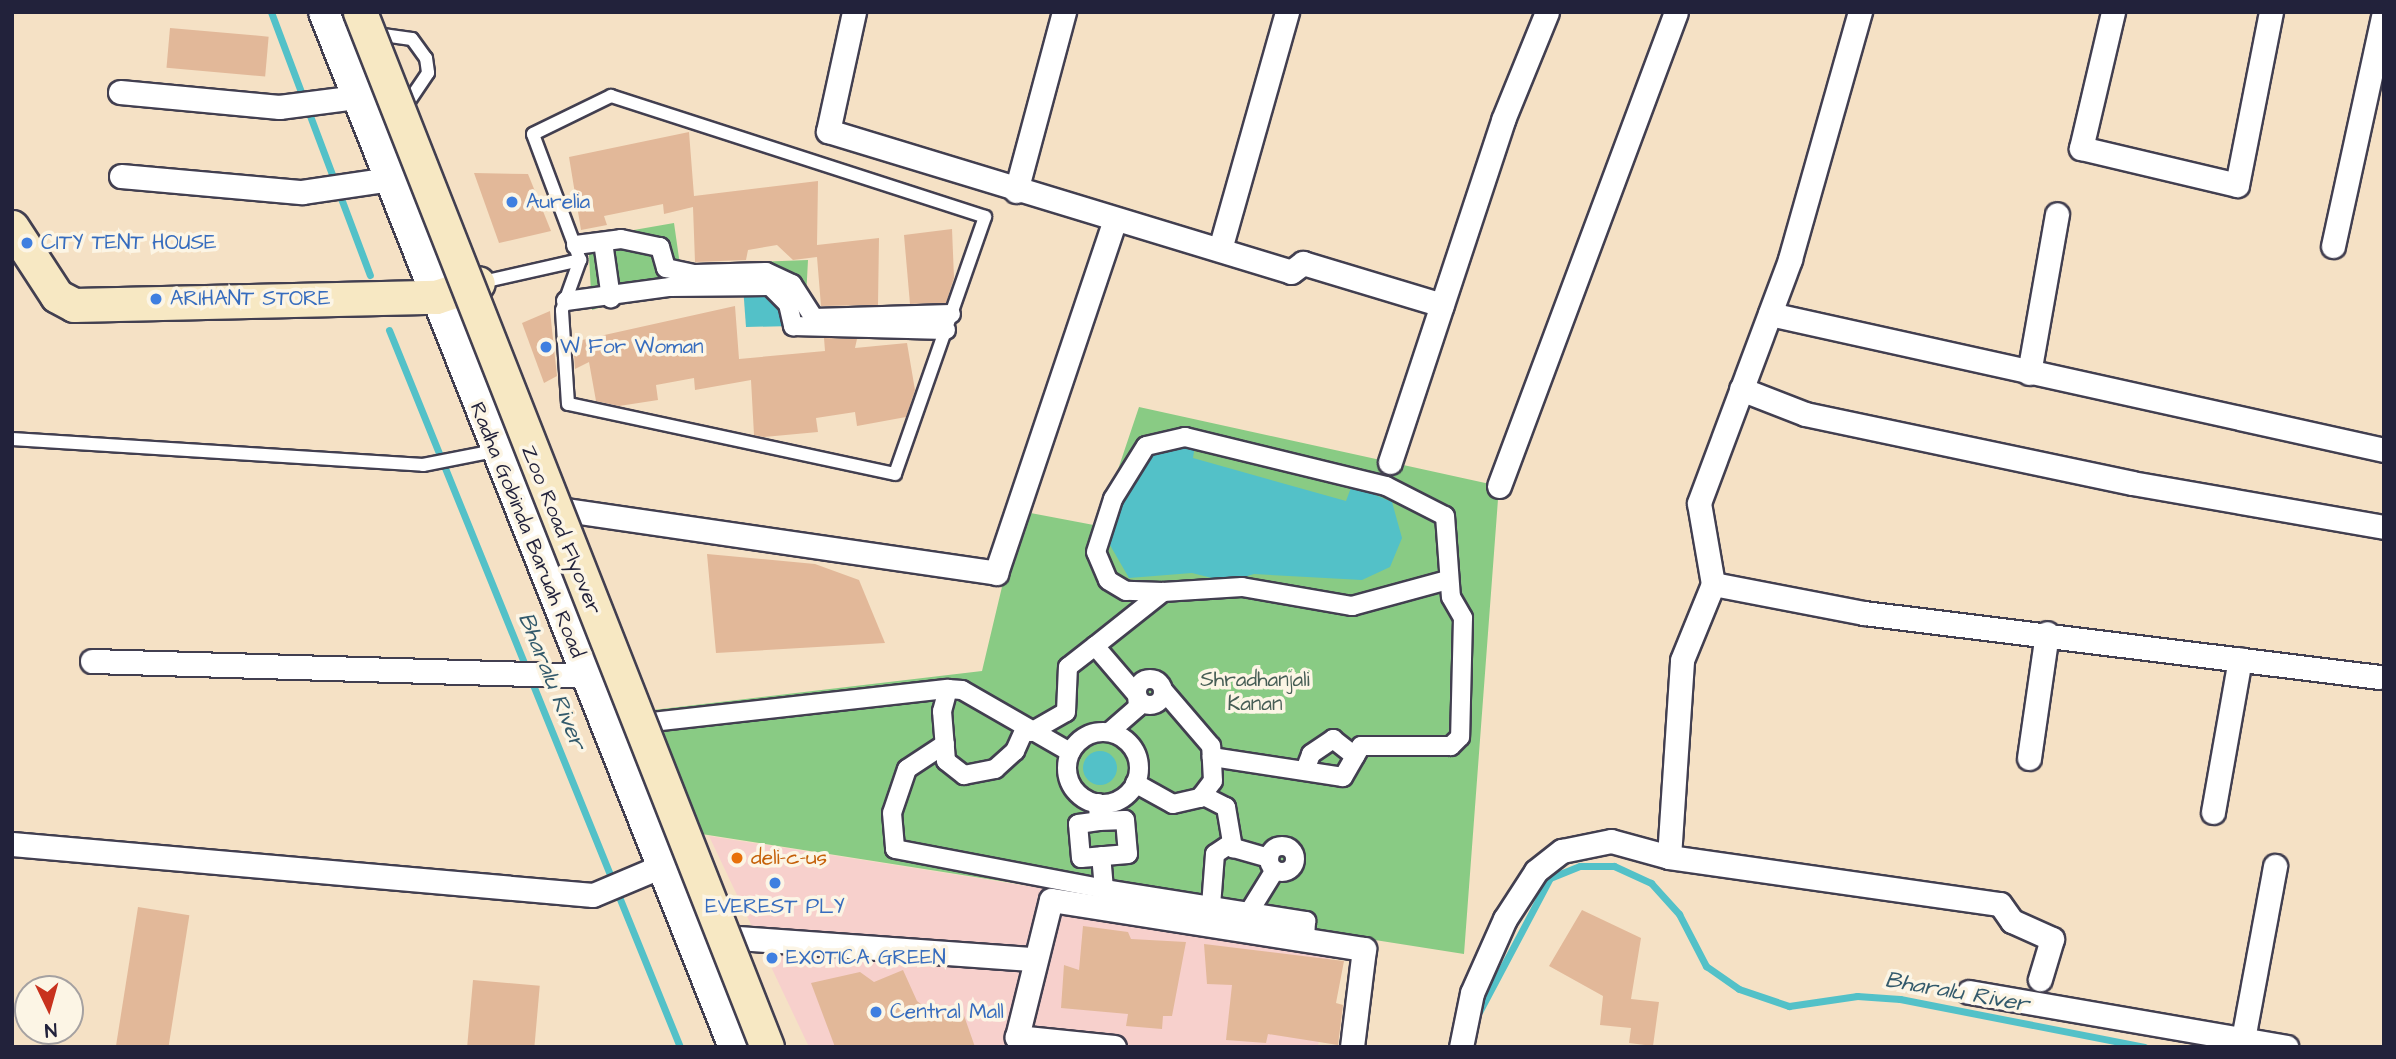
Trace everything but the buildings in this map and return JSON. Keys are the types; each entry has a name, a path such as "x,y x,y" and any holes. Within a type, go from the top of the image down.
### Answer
{"main road":[{"name":"Zoo Road Flyover","path":"342,12 750,1047"},
{"name":"Zoo Road Flyover","path":"360,12 768,1047"},
{"path":"12,227 57,296 75,305 436,297 478,283"}],"street":[{"name":"Radha Gobinda Baruah Road","path":"324,12 494,451 734,1047"},
{"path":"854,12 828,131 1016,191 1291,272 1303,263 1442,305"},
{"path":"1016,191 1064,12"},
{"path":"1220,249 1287,12"},
{"path":"1390,462 1442,305 1547,12"},
{"path":"1499,486 1676,12"},
{"path":"1669,857 1682,660 1713,584 1699,503 1770,314 1860,12"},
{"path":"2113,12 2081,148 2237,186 2271,12"},
{"path":"2333,246 2384,13"},
{"name":"Radha Gobinda Baruah Road","path":"379,24 566,510 783,1047"},
{"path":"120,92 279,107 357,97"},
{"path":"121,176 302,192 390,180"},
{"path":"2029,373 2057,214"},
{"path":"566,510 996,573 1115,220"},
{"path":"578,253 603,242 660,247 666,268 695,274 766,272 792,284 814,318 949,322"},
{"path":"603,242 611,298"},
{"path":"566,302 611,298 670,287 770,286 789,304 793,326 949,322"},
{"path":"1770,314 2384,450"},
{"path":"1741,389 1805,414 2132,483 2384,527"},
{"path":"1212,757 1343,777 1361,746 1375,742 1451,746 1460,737 1463,618 1448,580 1445,516 1387,486 1185,437 1146,446 1113,499 1096,552 1108,580 1126,592 1242,587 1352,606 1448,580"},
{"path":"1713,584 1864,613 2047,633 2379,677"},
{"path":"948,689 944,744 946,761 964,775 985,771 1015,751 1028,730 1066,712 1068,667 1163,592"},
{"path":"2029,758 2047,633"},
{"path":"1095,646 1142,702"},
{"path":"2213,812 2240,659"},
{"path":"92,661 585,676"},
{"path":"1109,733 1136,753 1135,783 1125,796 1098,812 1077,824 1080,858 1128,854 1125,820 1098,812 1071,786 1070,752 1086,736 1109,733 1142,702 1148,679 1163,690 1211,746 1213,781 1202,794 1174,804 1135,783"},
{"path":"652,723 922,687 962,690 1070,752"},
{"path":"1305,770 1311,754 1333,739 1355,756"},
{"path":"944,744 907,769 892,813 895,849 1104,889 1306,921 1305,940"},
{"path":"1202,794 1226,807 1233,848"},
{"path":"1461,1047 1472,993 1505,919 1536,871 1562,851 1611,841 1669,857 2000,904 2012,921 2052,939 2040,979"},
{"path":"12,844 599,892 662,866"},
{"path":"1211,906 1215,854 1233,848 1272,864 1249,912"},
{"path":"1101,856 1104,889"},
{"path":"2243,1039 2275,866"},
{"path":"1114,1047 1017,1037 1033,959 1051,900 1364,949 1352,1047"},
{"path":"739,938 1033,959"},
{"path":"1969,992 2287,1047"}],"lane":[{"path":"611,96 985,217 895,474 568,404 566,302 578,253 559,215 533,134 611,96"},
{"path":"478,283 578,253"},
{"path":"12,439 427,465 494,451"}],"shaded area":[{"path":"709,836 1046,889 1052,907 1331,951 1318,1047 1126,1047 1026,1037 1024,1047 809,1047"}],"green space":[{"path":"674,223 680,265 808,260 805,317 793,326 770,286 670,287 592,310 588,238"},
{"name":"Shradhanjali Kanan","path":"1139,407 1499,486 1464,954 676,830 628,713 982,671 1020,511 1099,526"}],"water":[{"path":"743,286 770,286 793,326 746,327"},
{"path":"1196,438 1193,458 1346,501 1352,485 1392,502 1402,538 1390,567 1362,580 1254,574 1228,582 1192,573 1129,578 1099,526 1151,454"},
{"path":"1100,751 1112,756 1117,768 1112,780 1100,785 1088,780 1083,768 1088,756"}],"waterway":[{"path":"271,12 370,275"},
{"name":"Bharalu River","path":"389,330 680,1047"},
{"name":"Bharalu River","path":"1479,1012 1550,878 1580,866 1614,866 1651,883 1679,914 1706,966 1739,989 1789,1006 1857,996 1900,999 2144,1047"}],"place":[{"name":"Aurelia","path":"512,202"},
{"name":"CITY TENT HOUSE","path":"27,243"},
{"name":"ARIHANT STORE","path":"156,299"},
{"name":"W For Woman","path":"546,347"},
{"name":"deli-c-us","path":"737,858"},
{"name":"EVEREST PLY","path":"775,883"},
{"name":"EXOTICA GREEN","path":"772,958"},
{"name":"Central Mall","path":"876,1012"}]}
